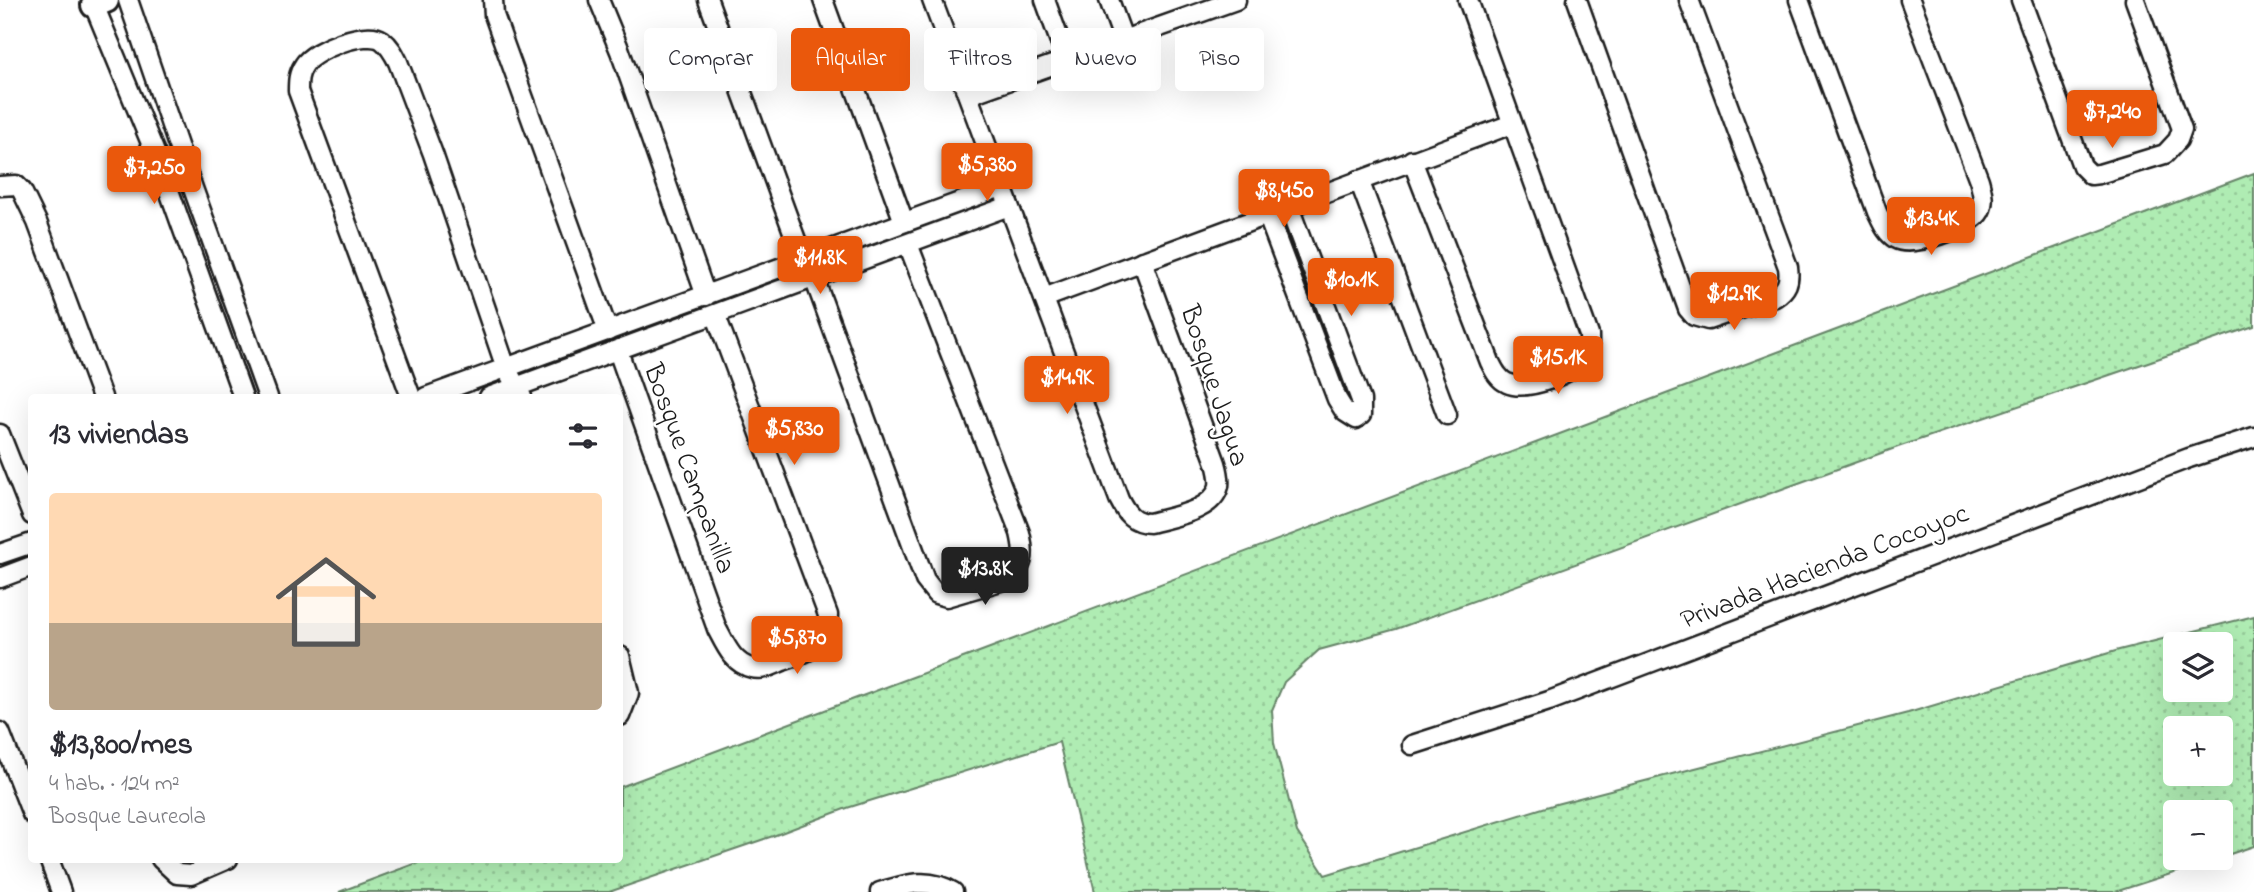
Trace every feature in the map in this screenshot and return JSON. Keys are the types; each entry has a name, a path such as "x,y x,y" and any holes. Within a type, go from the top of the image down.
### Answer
{"street":[{"path":"128,0 267,394"},
{"path":"492,0 497,25 608,331"},
{"path":"599,0 620,51 706,296"},
{"path":"708,0 803,259"},
{"path":"823,0 904,222"},
{"path":"932,0 1044,298 1511,124"},
{"path":"1045,0 1055,28"},
{"path":"1109,0 1119,28"},
{"path":"1148,28 1186,8 1236,0"},
{"path":"1412,160 1496,373 1502,380 1516,386 1566,373 1577,366 1586,356 1589,335 1468,0"},
{"path":"1577,0 1688,309 1695,316 1708,320 1774,297 1783,292 1790,278 1689,0"},
{"path":"1799,0 1877,212 1888,233 1905,242 1917,241 1966,225 1974,220 1983,202 1979,180 1910,0"},
{"path":"2021,0 2082,166 2091,175 2165,154 2178,140 2182,129 2135,0"},
{"path":"100,2 242,394"},
{"path":"410,394 298,91 298,75 305,62 318,53 358,37 371,36 381,39 398,62 433,154 506,368 520,392 618,351 1009,206"},
{"path":"968,95 1051,66"},
{"path":"134,102 160,94"},
{"path":"1359,180 1447,415"},
{"path":"0,186 16,185 22,191 37,222 101,394"},
{"path":"434,394 1001,187"},
{"path":"1267,215 1337,399 1345,412 1356,419 1362,415 1361,400 1289,207"},
{"path":"814,278 925,580 936,594 946,597 1004,580 1011,577 1023,562 1024,551 1020,533 908,244"},
{"name":"Bosque Jagua","path":"1044,298 1119,499 1128,515 1143,523 1150,523 1198,508 1215,495 1219,486 1216,463 1142,261"},
{"name":"Bosque Campanilla","path":"618,351 717,629 734,658 753,669 762,669 811,650 824,637 828,627 828,615 716,316"},
{"path":"0,434 28,505"},
{"name":"Privada Hacienda Cocoyoc","path":"1412,745 1549,701 2189,458 2254,437"},
{"path":"0,554 28,544"},
{"path":"0,578 28,568"},
{"path":"623,668 629,693 623,708"},
{"path":"0,732 28,804"},
{"path":"50,863 61,892"},
{"path":"165,863 177,874 191,875 219,863"},
{"path":"880,892 924,881 942,885 953,892"}],"green space":[{"path":"2254,173 2254,326 1898,447 1396,629 1319,650 1284,682 1272,710 1274,743 1297,832 1325,875 1556,804 1908,713 2163,639 2163,702 2233,702 2233,632 2190,632 2254,616 2254,846 2233,853 2233,800 2163,800 2163,870 2183,870 2115,892 1095,892 1059,742 847,808 609,892 339,892 416,863 623,863 623,786"}]}
